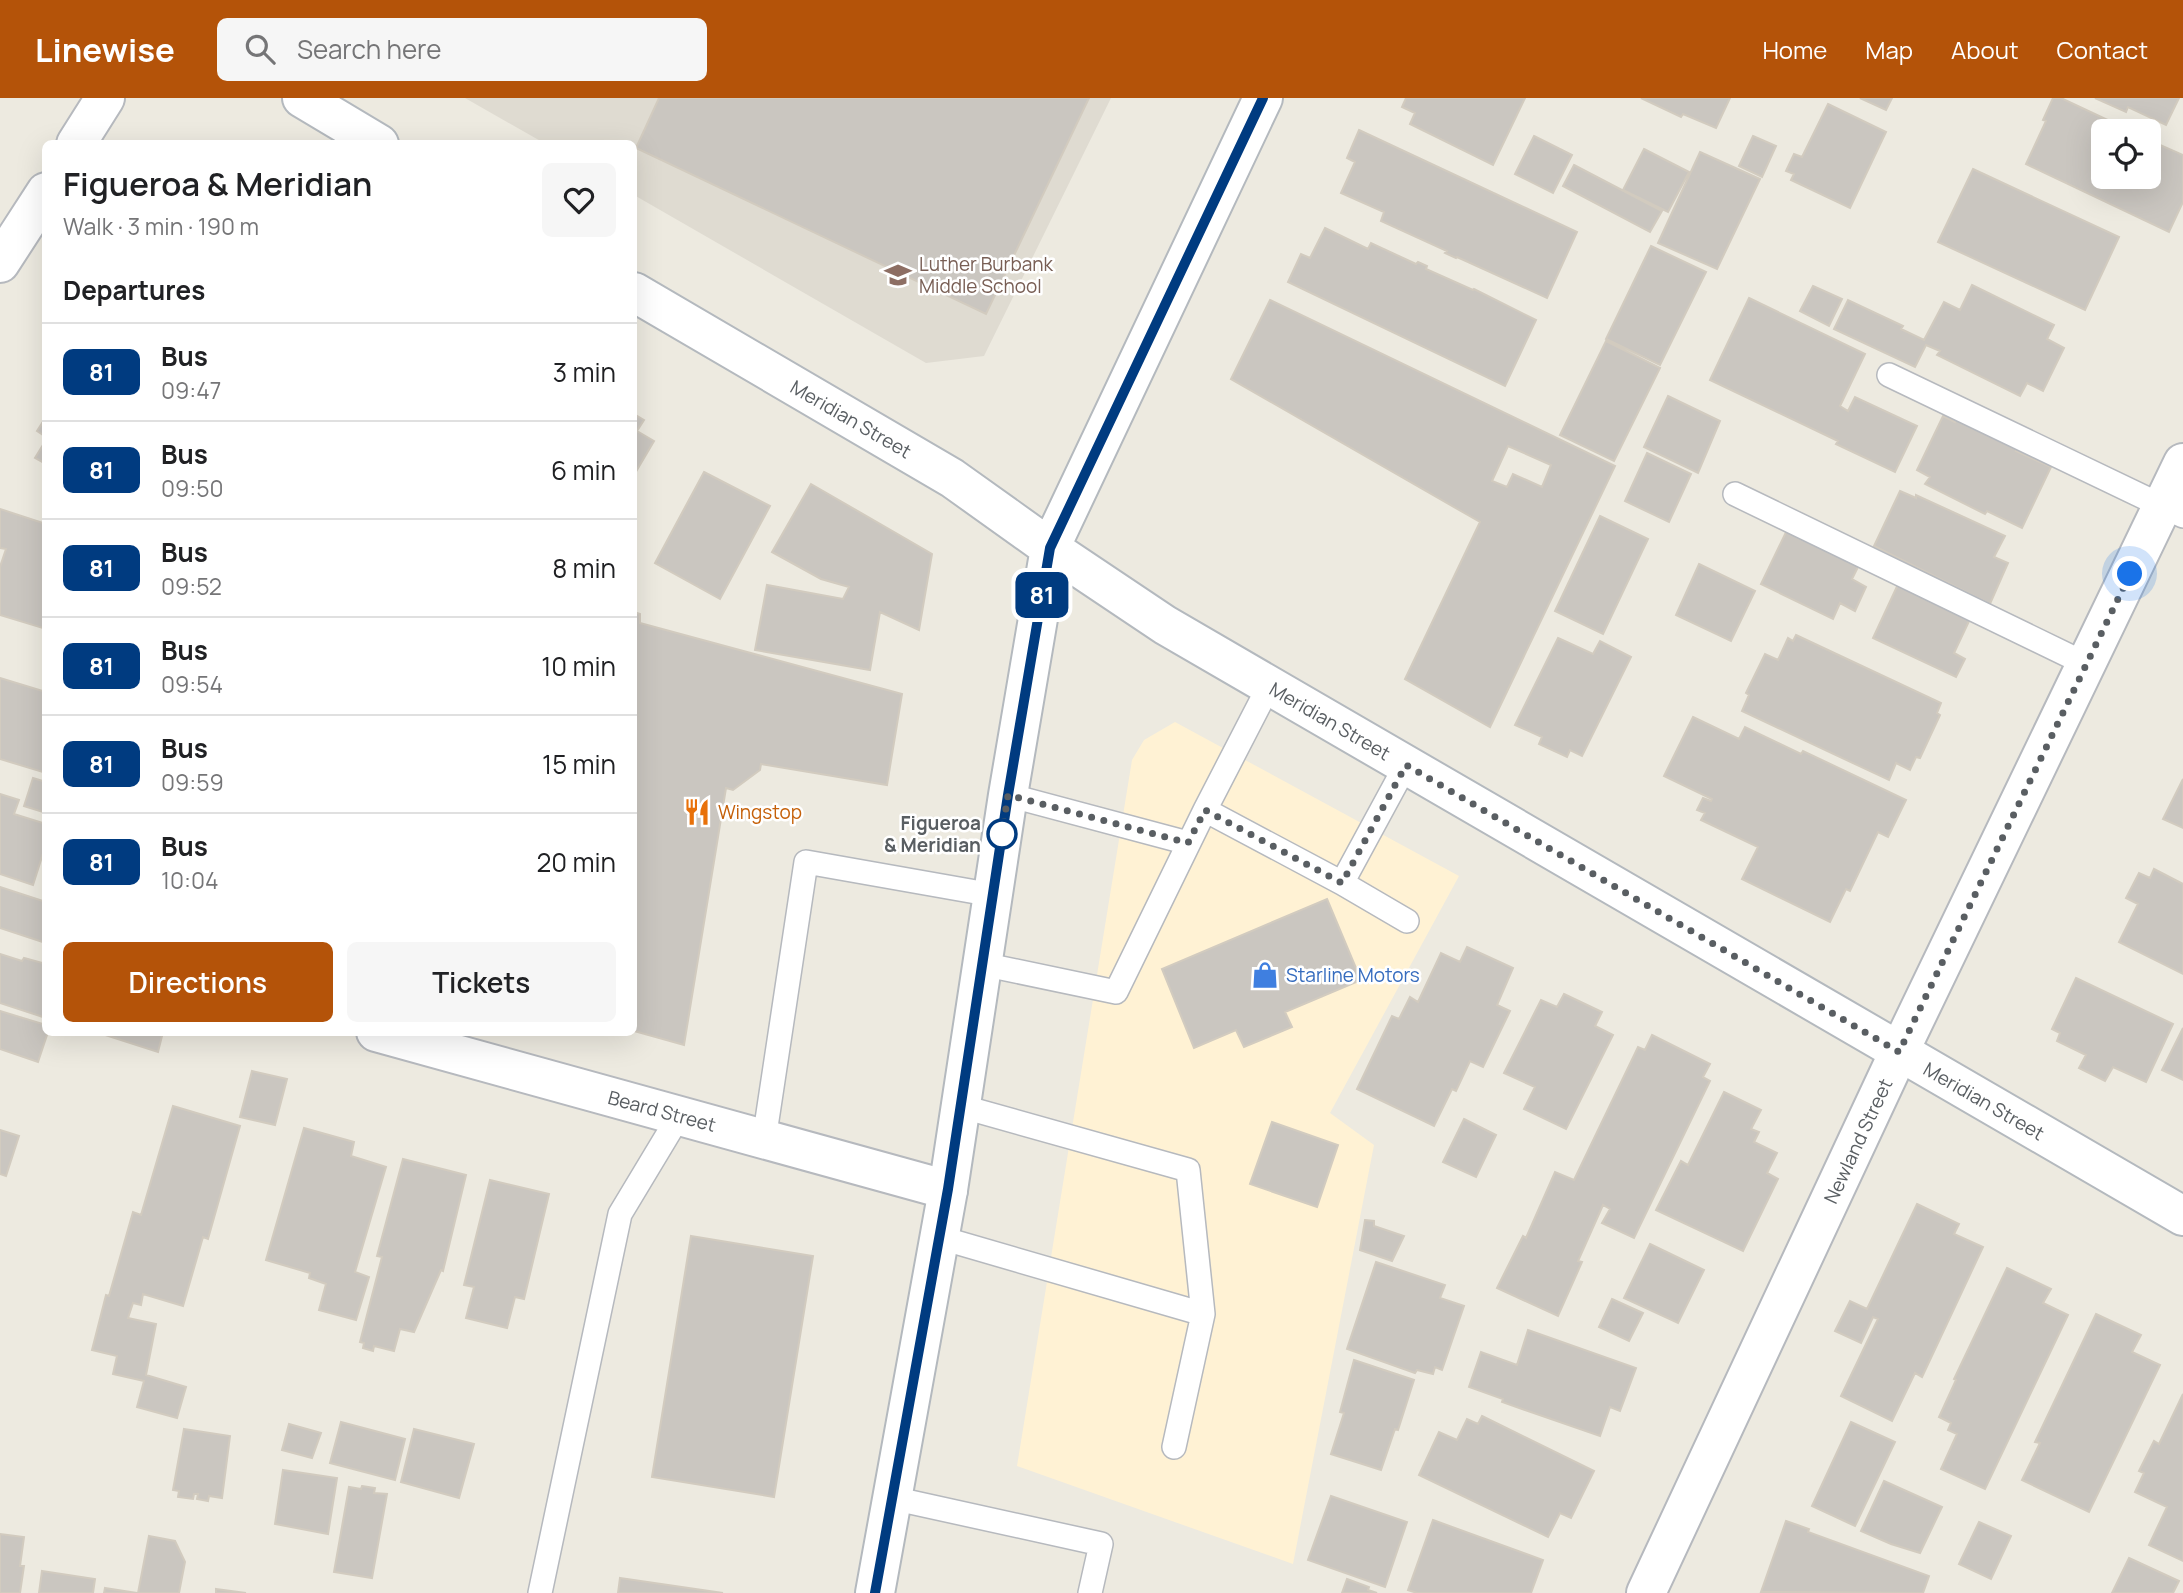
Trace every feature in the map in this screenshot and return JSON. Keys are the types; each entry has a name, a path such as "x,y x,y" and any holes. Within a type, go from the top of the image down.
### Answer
{"street":[{"path":"79,140 105,98"},
{"path":"302,98 372,140"},
{"path":"875,1593 948,1189 1008,795 1050,548 1263,98"},
{"path":"0,263 42,198"},
{"name":"Meridian Street","path":"637,294 952,478 1165,625 2183,1216"},
{"name":"Newland Street","path":"1646,1593 1899,1052 2086,664 2173,511 2183,463"},
{"name":"Beard Street","path":"390,1036 948,1189"}],"lane":[{"path":"1889,374 2173,511"},
{"path":"1735,494 2086,664"},
{"path":"982,964 1116,992 1188,843 1269,686"},
{"path":"1342,883 1406,765"},
{"path":"1008,795 1188,843"},
{"path":"1205,810 1407,921"},
{"path":"764,1139 806,862 993,895"},
{"path":"960,1106 1188,1170 1203,1314 1174,1447"},
{"path":"540,1593 620,1214 679,1116"},
{"path":"938,1237 1203,1314"},
{"path":"892,1498 1101,1544 1090,1593"}],"shaded area":[{"name":"Luther Burbank Middle School","path":"465,98 1111,98 984,356 926,363 637,197 637,140 539,140"},
{"path":"1175,722 1459,876 1330,1113 1374,1145 1293,1564 1017,1466 1132,760 1144,740"}],"building":[{"name":"Luther Burbank Middle School","path":"659,98 1089,98 986,314 637,148"},
{"path":"1406,98 1525,98 1493,165 1410,124 1415,113 1402,107"},
{"path":"1641,98 1730,98 1716,128 1683,114 1681,117"},
{"path":"1860,98 1892,98 1886,110"},
{"path":"2053,98 2061,98 2106,119 2091,119 2091,189 2161,189 2161,145 2183,155 2183,202 2169,232 2026,164 2046,121 2043,120"},
{"path":"2095,98 2179,98 2166,125 2161,123 2161,119 2153,119 2128,107 2126,112"},
{"path":"1828,104 1886,132 1850,208 1791,180 1794,174 1786,171 1794,154 1802,157"},
{"path":"1359,130 1577,232 1547,298 1381,221 1384,212 1341,193 1355,162 1347,158"},
{"path":"1534,136 1572,155 1553,193 1515,174"},
{"path":"1753,136 1776,146 1762,177 1739,166"},
{"path":"1644,149 1689,172 1668,212 1623,190"},
{"path":"1700,152 1760,179 1717,269 1658,243"},
{"path":"1574,165 1662,211 1650,232 1563,186"},
{"path":"1973,169 2119,237 2085,310 1938,242"},
{"path":"1325,228 1368,249 1371,243 1416,264 1418,262 1427,266 1426,269 1536,320 1505,386 1288,282 1301,254 1310,258"},
{"path":"1651,246 1706,272 1660,365 1606,339"},
{"path":"1972,285 2054,325 2047,339 2064,348 2043,391 2027,383 2020,396 1937,355 1940,351 1926,345 1915,367 1834,329 1848,300 1903,326 1901,329 1924,340 1944,302 1960,310"},
{"path":"1813,286 1842,299 1829,326 1800,311"},
{"path":"1749,298 1865,354 1840,406 1848,411 1855,397 1917,426 1895,472 1836,444 1838,441 1710,380"},
{"path":"1270,300 1615,466 1490,727 1405,679 1480,522 1231,379","holes":["1508,446 1551,465 1542,487 1513,474 1507,487 1492,481"]},
{"path":"1606,341 1660,368 1614,461 1560,435"},
{"path":"1668,396 1720,421 1698,473 1644,447"},
{"path":"637,416 644,420 637,431"},
{"path":"1943,416 1955,422 1957,417 2018,447 2016,451 2051,467 2022,528 1987,511 1985,514 1925,484 1930,477 1917,470"},
{"path":"637,431 654,441 637,470"},
{"path":"42,447 42,462 35,458"},
{"path":"1647,453 1691,474 1669,522 1625,501"},
{"path":"704,472 770,506 720,599 655,563"},
{"path":"811,484 932,554 919,630 880,612 870,670 755,650 767,585 843,599 849,587 821,579 772,552"},
{"path":"1900,491 1916,498 1916,495 2005,536 1994,557 2008,563 1990,604 1874,546"},
{"path":"0,509 42,523 42,628 0,615 0,567 6,549 0,548"},
{"path":"1600,516 1648,539 1603,634 1555,611"},
{"path":"1787,530 1859,565 1852,579 1866,587 1855,611 1840,603 1833,619 1761,584"},
{"path":"1699,564 1755,591 1731,641 1676,615"},
{"path":"1899,582 1971,617 1954,653 1965,659 1956,677 1873,638"},
{"path":"637,613 640,614 640,623 902,694 887,785 761,764 760,770 733,790 726,788 684,1045 637,1032"},
{"path":"1796,635 1941,703 1937,713 1940,715 1920,758 1916,757 1910,770 1896,763 1889,780 1742,711 1749,695 1746,693 1765,654 1778,660 1788,638 1793,641"},
{"path":"1558,638 1593,654 1600,641 1631,657 1582,756 1570,750 1567,757 1539,744 1542,737 1515,725"},
{"path":"0,678 42,691 42,772 0,759"},
{"path":"1693,717 1739,739 1745,727 1906,800 1888,837 1878,832 1850,891 1846,889 1830,922 1742,879 1758,847 1701,820 1705,813 1697,810 1703,798 1712,799 1664,776"},
{"path":"33,778 42,781 42,812 24,806"},
{"path":"2183,779 2183,828 2163,819"},
{"path":"0,794 19,800 14,814 42,823 42,857 33,885 0,874"},
{"path":"2154,869 2183,884 2183,974 2119,942 2138,904 2126,898 2139,873 2150,878"},
{"path":"0,887 42,901 42,942 0,928"},
{"path":"1327,899 1361,980 1285,1012 1292,1027 1244,1047 1236,1030 1194,1048 1162,969"},
{"path":"1467,947 1513,968 1497,1005 1510,1011 1483,1067 1470,1061 1456,1091 1452,1089 1434,1126 1357,1089 1392,1016 1399,1019 1410,997 1418,1002 1441,953 1460,962"},
{"path":"0,954 22,961 24,958 42,963 42,1017 0,1003"},
{"path":"2076,978 2173,1024 2146,1082 2113,1067 2105,1081 2079,1068 2086,1055 2057,1041 2060,1033 2052,1029"},
{"path":"1564,994 1602,1012 1595,1026 1613,1035 1566,1129 1524,1109 1535,1087 1504,1073 1541,1000 1557,1007"},
{"path":"0,1011 42,1024 42,1036 47,1036 38,1062 0,1049"},
{"path":"2183,1028 2183,1080 2162,1070"},
{"path":"1652,1035 1710,1064 1703,1077 1710,1081 1634,1238 1602,1223 1610,1209 1603,1205 1578,1261 1582,1262 1558,1316 1497,1288 1523,1236 1526,1238 1555,1172 1574,1180 1638,1047 1645,1050"},
{"path":"108,1036 162,1036 158,1052"},
{"path":"252,1071 287,1079 275,1125 240,1117"},
{"path":"1724,1092 1761,1110 1751,1129 1759,1132 1754,1142 1777,1153 1767,1173 1778,1179 1743,1251 1656,1210 1681,1161 1688,1165"},
{"path":"173,1106 240,1126 208,1239 203,1237 183,1306 143,1294 141,1305 133,1303 128,1318 156,1324 146,1375 186,1387 177,1418 137,1407 144,1381 113,1374 117,1356 92,1350 106,1295 109,1296 133,1212 141,1215"},
{"path":"1464,1119 1496,1135 1476,1177 1443,1162"},
{"path":"1272,1122 1338,1145 1317,1207 1250,1184"},
{"path":"304,1128 354,1142 351,1156 386,1167 355,1272 369,1277 356,1320 319,1310 326,1284 309,1278 310,1273 266,1260"},
{"path":"0,1130 19,1136 6,1176 0,1174"},
{"path":"403,1159 466,1175 443,1271 441,1270 414,1332 400,1329 394,1351 374,1346 373,1351 363,1348 364,1343 360,1342 382,1257 377,1256"},
{"path":"490,1180 549,1194 524,1299 515,1297 507,1328 466,1318 474,1287 464,1285"},
{"path":"1917,1204 1959,1224 1954,1234 1983,1247 1922,1377 1915,1373 1892,1421 1841,1396 1878,1319 1873,1317 1861,1343 1835,1331 1850,1301 1867,1309"},
{"path":"1365,1220 1374,1221 1374,1226 1404,1236 1392,1261 1360,1250"},
{"path":"691,1236 813,1256 774,1497 652,1477"},
{"path":"1650,1244 1704,1270 1678,1323 1624,1298"},
{"path":"1376,1262 1445,1285 1440,1298 1464,1306 1442,1370 1435,1367 1433,1374 1417,1370 1415,1373 1347,1349"},
{"path":"2007,1268 2051,1289 2043,1303 2068,1315 1985,1489 1941,1469 1957,1434 1948,1430 1951,1423 1939,1417 1956,1380 1954,1379"},
{"path":"1612,1299 1643,1313 1629,1341 1599,1327"},
{"path":"2096,1314 2141,1335 2132,1352 2160,1365 2089,1512 2022,1480 2040,1443 2035,1442"},
{"path":"1528,1330 1636,1368 1620,1411 1610,1407 1600,1436 1502,1402 1503,1399 1469,1387 1481,1352 1517,1365"},
{"path":"1354,1360 1414,1380 1398,1430 1395,1429 1381,1470 1331,1454 1344,1413 1340,1412"},
{"path":"2183,1394 2183,1561 2149,1545 2167,1507 2135,1492 2144,1473 2139,1471 2154,1441 2159,1444"},
{"path":"1482,1416 1594,1471 1571,1518 1560,1513 1548,1537 1419,1475 1439,1432 1457,1440 1467,1419 1478,1424"},
{"path":"341,1422 405,1439 395,1480 330,1463"},
{"path":"1851,1422 1895,1442 1855,1526 1812,1506"},
{"path":"289,1424 321,1433 312,1458 282,1450"},
{"path":"184,1429 230,1436 222,1498 209,1496 208,1501 197,1499 198,1494 194,1494 193,1499 178,1497 179,1491 173,1490"},
{"path":"414,1429 474,1444 459,1498 401,1482"},
{"path":"283,1470 337,1478 328,1534 275,1524"},
{"path":"1884,1481 1942,1507 1920,1553 1861,1531"},
{"path":"362,1486 375,1488 374,1493 387,1494 372,1578 334,1572 349,1487 361,1489"},
{"path":"1331,1496 1407,1522 1385,1587 1308,1560"},
{"path":"1433,1520 1543,1560 1531,1593 1417,1593 1408,1590"},
{"path":"1786,1521 1809,1529 1808,1532 1929,1576 1923,1593 1761,1592"},
{"path":"1979,1522 2011,1536 1991,1579 1959,1564"},
{"path":"0,1534 24,1537 20,1593 0,1593"},
{"path":"149,1536 175,1541 185,1562 179,1593 138,1593"},
{"path":"2129,1558 2179,1581 2173,1593 2112,1593"},
{"path":"42,1571 95,1579 93,1593 39,1593"},
{"path":"620,1578 723,1593 618,1593"},
{"path":"1347,1579 1369,1587 1368,1590 1377,1593 1342,1593"},
{"path":"105,1588 137,1593 104,1593"},
{"path":"216,1589 246,1593 216,1593"}],"bus line":[{"name":"81","path":"875,1593 948,1189 1008,795 1050,548 1263,98"}],"place":[{"name":"Luther Burbank Middle School","path":"898,275"},
{"name":"Wingstop","path":"697,812"},
{"name":"Figueroa & Meridian","path":"1002,834"},
{"name":"Starline Motors","path":"1265,975"}],"route":[{"path":"1002,834 1008,795 1188,843 1205,810 1342,883 1406,765 1899,1052 2130,574"}]}
